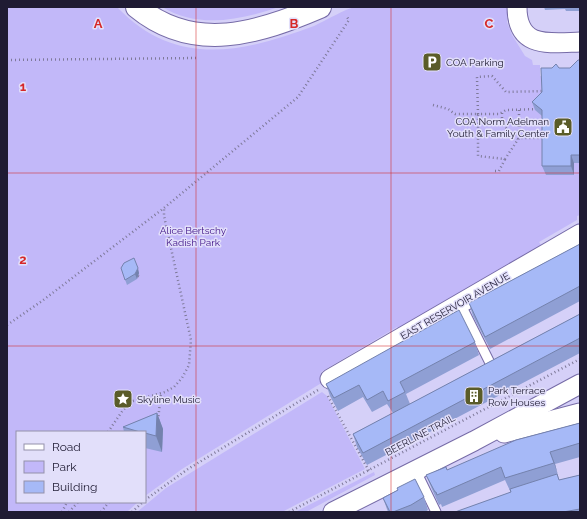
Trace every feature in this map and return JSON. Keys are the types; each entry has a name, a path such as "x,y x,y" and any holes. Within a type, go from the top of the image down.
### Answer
{"main road":[{"path":"137,7 148,16 178,31 196,35 216,36 258,28 320,7"}],"street":[{"path":"517,7 518,23 524,32 536,41 549,43 580,42"},
{"name":"EAST RESERVOIR AVENUE","path":"329,387 460,303 580,234"},
{"path":"333,512 361,506 416,470 474,441 580,384"},
{"path":"474,441 580,413"}],"lane":[{"path":"460,303 496,366 481,373"},
{"path":"416,470 436,512"}],"path":[{"path":"7,324 42,301 164,208 298,97 349,20 347,17"},
{"path":"7,60 196,58"},
{"path":"505,159 478,156 477,77 492,76 506,92 545,91"},
{"path":"433,105 448,109 455,114 499,114 506,110 537,109"},
{"path":"495,171 499,171 505,159 520,138 520,110"},
{"path":"502,112 502,124 520,138 545,138"},
{"path":"109,431 123,410 133,401 161,393 174,387 182,378 189,365 192,340 164,216 164,208"},
{"name":"BEERLINE TRAIL","path":"289,512 580,359"},
{"path":"146,500 188,469 323,387 329,387 369,471"},
{"path":"158,424 161,393"},
{"path":"62,512 66,503"},
{"path":"68,512 77,503"},
{"path":"101,512 108,503"},
{"path":"132,512 142,503"}],"green space":[{"name":"Alice Bertschy Kadish Park","path":"7,7 117,7 139,26 162,40 186,47 210,50 235,48 261,43 314,26 355,7 507,7 507,22 512,35 525,56 532,60 533,65 540,65 540,76 545,77 545,101 536,110 545,119 574,175 574,163 580,163 580,215 577,216 577,220 539,242 541,245 580,222 580,226 399,330 397,327 321,372 320,376 323,382 182,469 146,495 146,431 16,431 16,503 137,503 127,512 7,512"},
{"path":"162,7 279,7 235,19 205,20 176,14"},
{"path":"322,392 327,396 365,469 282,512 137,512 166,488"},
{"path":"374,472 375,475 306,512 295,512"}],"building":[{"name":"COA Norm Adelman Youth & Family Center","path":"578,60 580,60 580,155 571,155 571,166 542,166 542,110 532,102 542,92 541,68 552,68 556,64 559,68 570,68"},
{"path":"580,244 580,286 485,337 469,303"},
{"path":"134,258 138,268 135,274 125,280 121,268 124,263"},
{"path":"459,310 475,342 400,382 405,392 388,401 383,391 367,400 359,385 334,398 326,384"},
{"path":"580,314 580,338 363,453 353,434"},
{"path":"157,413 156,436 146,433 146,431 137,431 123,427"},
{"path":"580,423 580,443 550,452 554,463 505,478 501,467 437,495 426,475 446,467 447,470 516,440"},
{"path":"557,474 559,480 580,475 580,509 563,512 455,512 511,492 510,489"},
{"path":"415,479 424,497 411,505 390,512 383,498 398,490 397,488"}],"place":[{"name":"COA Parking","path":"432,62"},
{"name":"COA Norm Adelman Youth & Family Center","path":"563,127"},
{"name":"Park Terrace Row Houses","path":"474,396"},
{"name":"Skyline Music","path":"123,399"}]}
